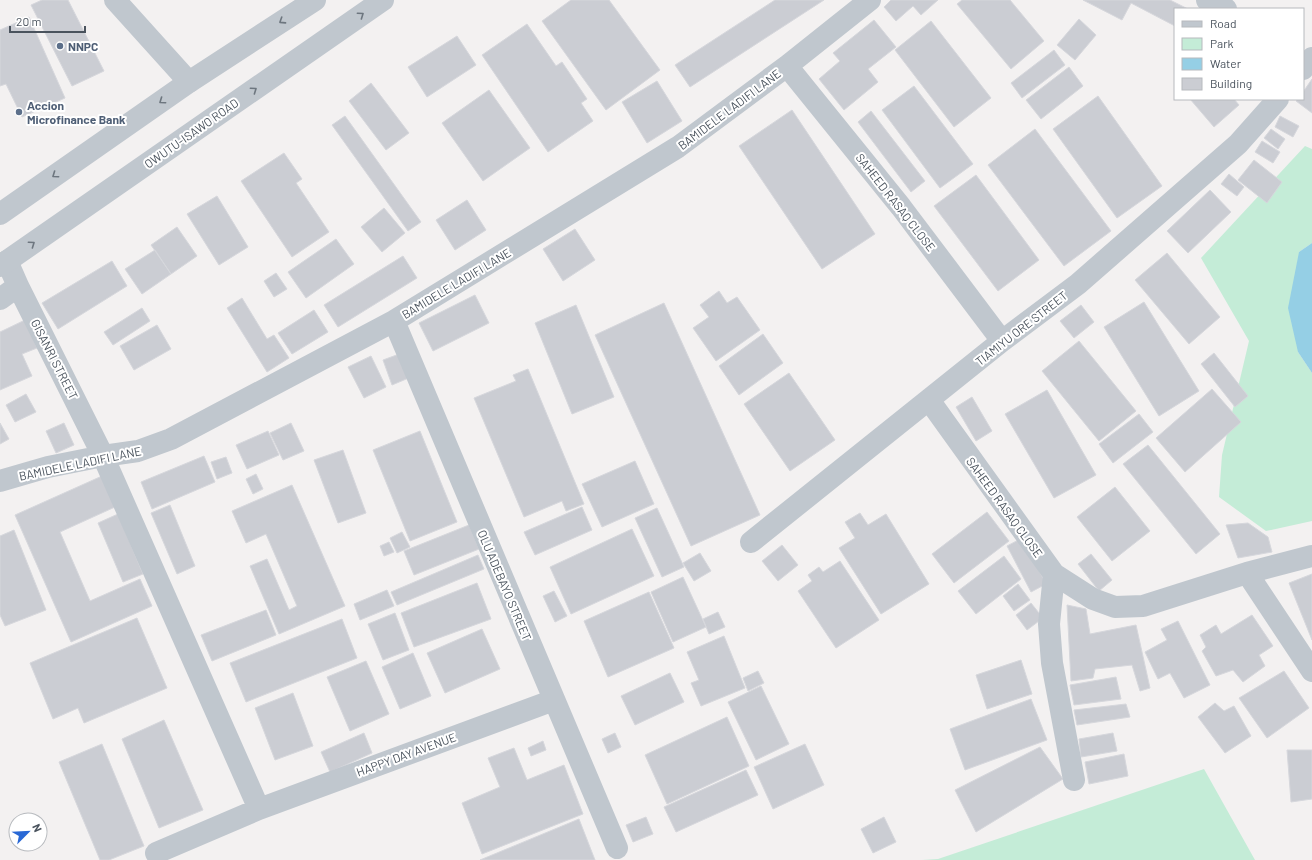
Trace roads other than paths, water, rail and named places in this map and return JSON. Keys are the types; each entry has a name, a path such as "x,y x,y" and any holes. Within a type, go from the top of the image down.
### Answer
{"street":[{"path":"115,0 189,82"},
{"path":"0,214 189,82 314,0"},
{"name":"OWUTU-ISAWO ROAD","path":"4,263 383,0"},
{"name":"BAMIDELE LADIFI LANE","path":"0,481 48,467 103,456 138,451 171,438 394,321 678,147 787,66 870,0"},
{"path":"1207,0 1224,8"},
{"path":"1304,68 1312,58"},
{"name":"SAHEED RASAQ CLOSE","path":"787,66 901,206 1002,341"},
{"name":"TIAMIYU ORE STREET","path":"751,542 1002,341 1078,284 1238,144 1277,100"},
{"name":"GISANRI STREET","path":"4,263 18,286 103,456 259,809"},
{"path":"0,299 18,286"},
{"name":"OLU ADEBAYO STREET","path":"394,321 617,848"},
{"name":"SAHEED RASAQ CLOSE","path":"929,400 1054,574"},
{"path":"1074,780 1052,663 1049,624 1054,574 1093,599 1115,607 1143,606 1312,556"},
{"path":"1247,574 1312,671"},
{"name":"HAPPY DAY AVENUE","path":"156,853 259,809 554,700"}],"water":[{"path":"1312,243 1312,373 1298,352 1288,308 1299,252"}],"place":[{"name":"NNPC","path":"60,46"},
{"name":"Accion Microfinance Bank","path":"19,112"}]}
